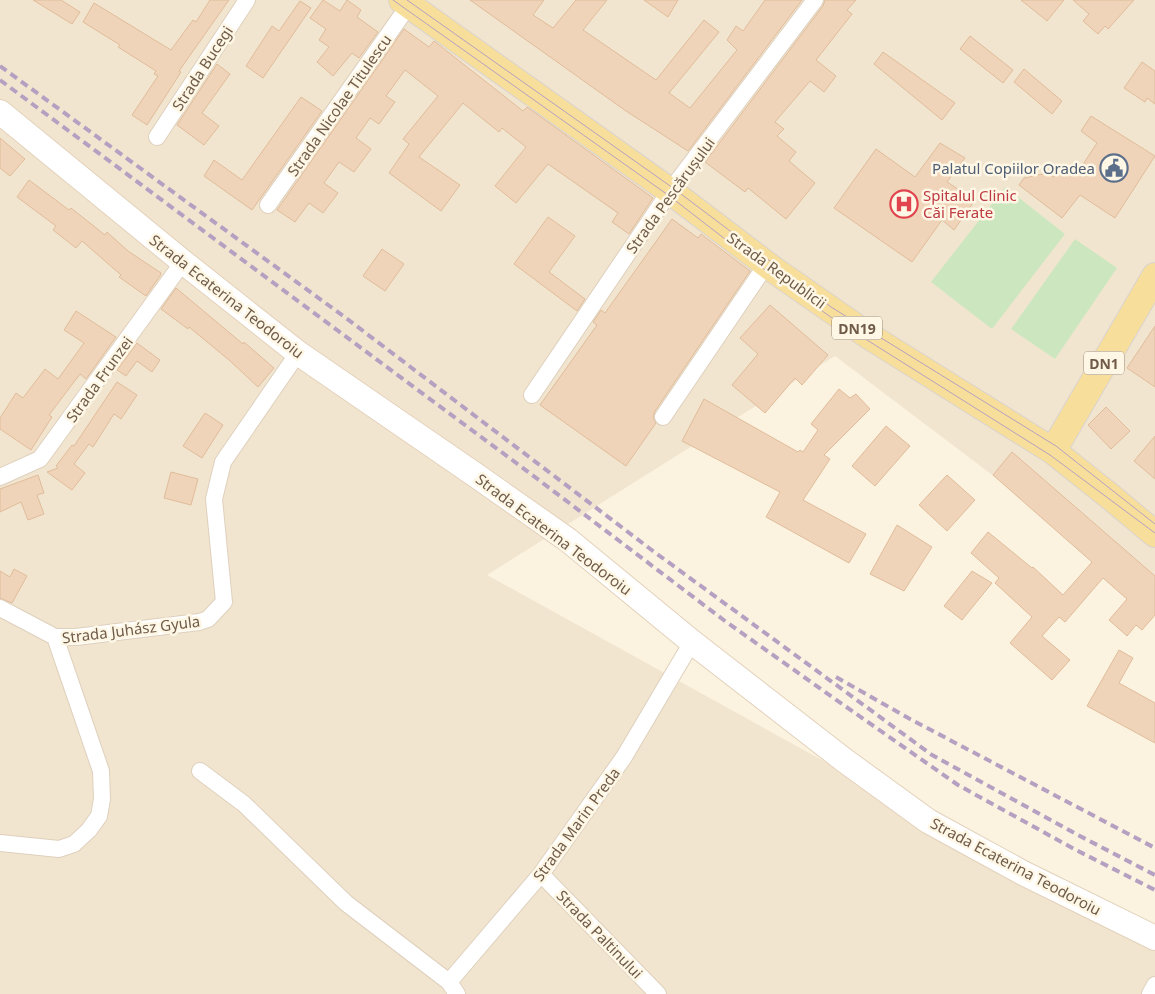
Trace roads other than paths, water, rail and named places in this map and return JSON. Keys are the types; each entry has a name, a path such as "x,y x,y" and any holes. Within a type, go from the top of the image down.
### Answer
{"main road":[{"name":"Strada Republicii","path":"406,2 670,191 766,265 868,336 1053,451 1155,534"},
{"name":"Strada Ecaterina Teodoroiu","path":"0,112 183,262 298,353 568,540 692,642 844,760 928,821 1023,873 1155,938"},
{"name":"DN1","path":"1053,451 1155,276"}],"street":[{"name":"Strada Bucegi","path":"157,137 247,0"},
{"name":"Strada Pescărușului","path":"532,396 670,191 814,0"},
{"name":"Strada Nicolae Titulescu","path":"268,205 406,2"},
{"name":"Strada Frunzei","path":"0,477 40,459 183,262"},
{"path":"663,416 766,265"},
{"name":"Strada Juhász Gyula","path":"0,843 59,849 74,844 89,830 99,816 102,799 101,771 55,638 198,622 208,619 224,602 214,499 224,462 298,353"},
{"path":"0,608 55,638"},
{"name":"Strada Marin Preda","path":"453,988 541,874 624,757 692,642"},
{"path":"200,771 244,804 346,903 453,988"},
{"name":"Strada Paltinului","path":"541,874 658,994"},
{"path":"1150,994 1155,985"}],"tram line":[{"path":"393,0 668,195 764,269 832,318 1050,455 1155,533"},
{"path":"407,0 673,188 831,307 1056,446 1155,524"}],"railway":[{"path":"0,66 346,318 653,551 932,755 1155,875"},
{"path":"0,80 519,465 725,621 835,699 958,785 1076,850 1155,890"},
{"path":"836,677 910,719 1155,848"}],"place":[{"name":"Palatul Copiilor Oradea","path":"1114,168"},
{"name":"Spitalul Clinic Căi Ferate","path":"904,204"}]}
